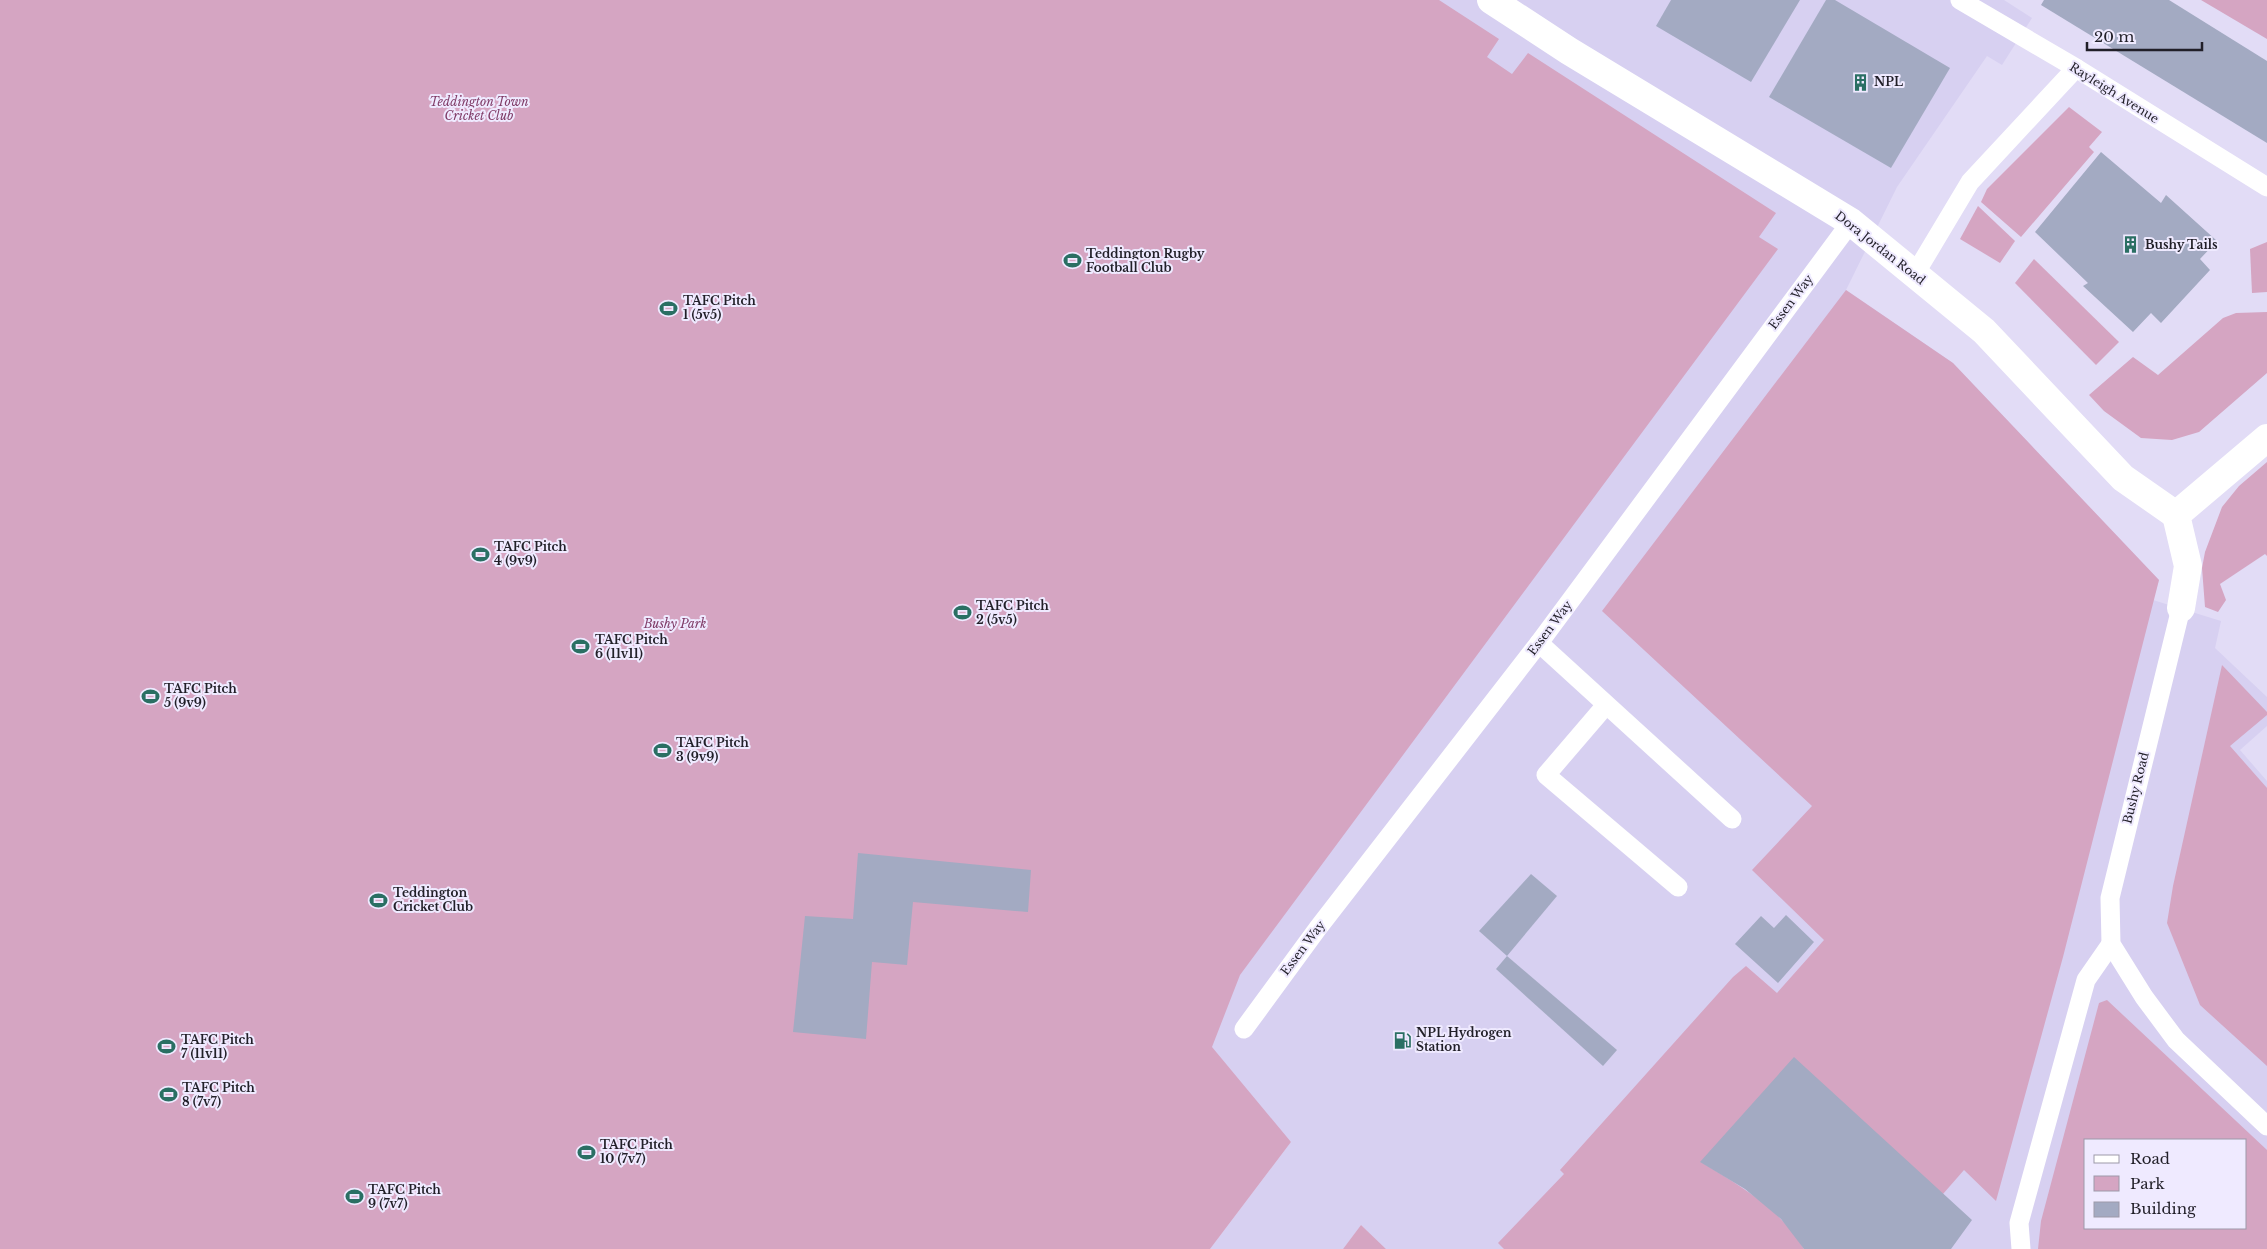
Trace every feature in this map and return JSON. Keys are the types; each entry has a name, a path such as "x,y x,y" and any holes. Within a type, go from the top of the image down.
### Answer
{"street":[{"name":"Dora Jordan Road","path":"1491,0 1569,51 1851,222 1984,331 2123,478 2176,515"},
{"path":"2176,515 2267,438"},
{"name":"Bushy Road","path":"2176,515 2188,566 2182,608"}],"lane":[{"name":"Rayleigh Avenue","path":"1960,0 2076,68 2267,187"},
{"path":"1915,274 1970,182 2076,68"},
{"name":"Essen Way","path":"1244,1029 1318,928 1539,643 1851,222"},
{"name":"Bushy Road","path":"2111,944 2110,898 2182,608"},
{"path":"1539,643 1732,819"},
{"path":"1606,705 1546,775 1678,887"},
{"path":"2020,1249 2019,1223 2086,980 2111,944 2144,997 2176,1040 2267,1126"}],"shaded area":[{"path":"1399,0 2004,0 2032,18 2002,65 1987,56 1897,187 1846,290 1953,363 2159,580 2153,600 2221,621 2215,648 2267,697 2267,726 2240,750 2267,781 2267,1249 1386,1249 1361,1225 1343,1249 1210,1249 1291,1142 1186,1048"}],"green space":[{"name":"Bushy Park","path":"0,0 1439,0 1499,39 1487,57 1512,74 1528,53 1776,213 1759,237 1778,249 1240,975 1212,1047 1291,1142 1210,1249 0,1249"},
{"path":"2201,0 2267,0 2267,39"},
{"path":"2069,107 2102,132 2089,147 2094,152 2021,237 1981,202 1987,189"},
{"path":"1978,206 2015,241 2000,263 1960,239"},
{"path":"2267,242 2267,292 2252,293 2250,249"},
{"path":"2034,259 2119,342 2096,365 2015,283"},
{"path":"1846,290 1953,363 2159,580 2063,957 1996,1201 1964,1170 1943,1194 1701,1162 1758,1199 1784,1222 1804,1249 1504,1249 1498,1243 1564,1174 1560,1170 1733,977 1746,966 1777,993 1824,940 1752,870 1812,806 1602,611"},
{"path":"2267,312 2267,373 2199,432 2172,440 2141,438 2104,411 2089,395 2133,357 2158,375 2223,318 2236,313"},
{"path":"2267,462 2267,556 2265,554 2220,584 2226,600 2218,612 2205,607 2202,568 2205,552 2222,507 2239,486"},
{"path":"2222,665 2267,712 2267,715 2230,746 2267,788 2267,1066 2200,1005 2167,923 2173,886"},
{"path":"2107,1000 2267,1150 2267,1249 2038,1249 2041,1221 2099,1003"},
{"path":"1361,1225 1386,1249 1343,1249"}],"building":[{"path":"1671,0 1800,0 1751,82 1656,26"},
{"name":"NPL","path":"1826,0 1835,0 1950,68 1891,168 1769,97"},
{"path":"2044,0 2169,0 2267,61 2267,143 2041,5"},
{"name":"Bushy Tails","path":"2101,152 2161,203 2166,195 2217,241 2200,259 2210,270 2161,323 2151,313 2133,332 2083,286 2088,283 2035,232"},
{"path":"858,853 1031,870 1028,912 913,902 907,965 872,962 866,1039 793,1032 805,916 853,919"},
{"path":"1531,874 1557,896 1507,956 1479,931"},
{"path":"1786,915 1814,942 1778,983 1735,944 1761,916 1774,928"},
{"path":"1507,956 1617,1050 1603,1066 1496,969"},
{"path":"1794,1057 1972,1220 1951,1249 1804,1249 1781,1219 1745,1189 1700,1162"}],"place":[{"name":"NPL","path":"1860,82"},
{"name":"Bushy Tails","path":"2131,245"},
{"name":"Teddington Rugby Football Club","path":"1072,261"},
{"name":"TAFC Pitch 1 (5v5)","path":"669,308"},
{"name":"TAFC Pitch 4 (9v9)","path":"480,554"},
{"name":"TAFC Pitch 2 (5v5)","path":"962,613"},
{"name":"TAFC Pitch 6 (11v11)","path":"581,647"},
{"name":"TAFC Pitch 5 (9v9)","path":"150,696"},
{"name":"TAFC Pitch 3 (9v9)","path":"662,750"},
{"name":"Teddington Cricket Club","path":"379,900"},
{"name":"NPL Hydrogen Station","path":"1402,1040"},
{"name":"TAFC Pitch 7 (11v11)","path":"167,1047"},
{"name":"TAFC Pitch 8 (7v7)","path":"168,1095"},
{"name":"TAFC Pitch 10 (7v7)","path":"586,1152"},
{"name":"TAFC Pitch 9 (7v7)","path":"354,1197"}],"park label":[{"name":"Teddington Town Cricket Club","path":"479,109"}]}
